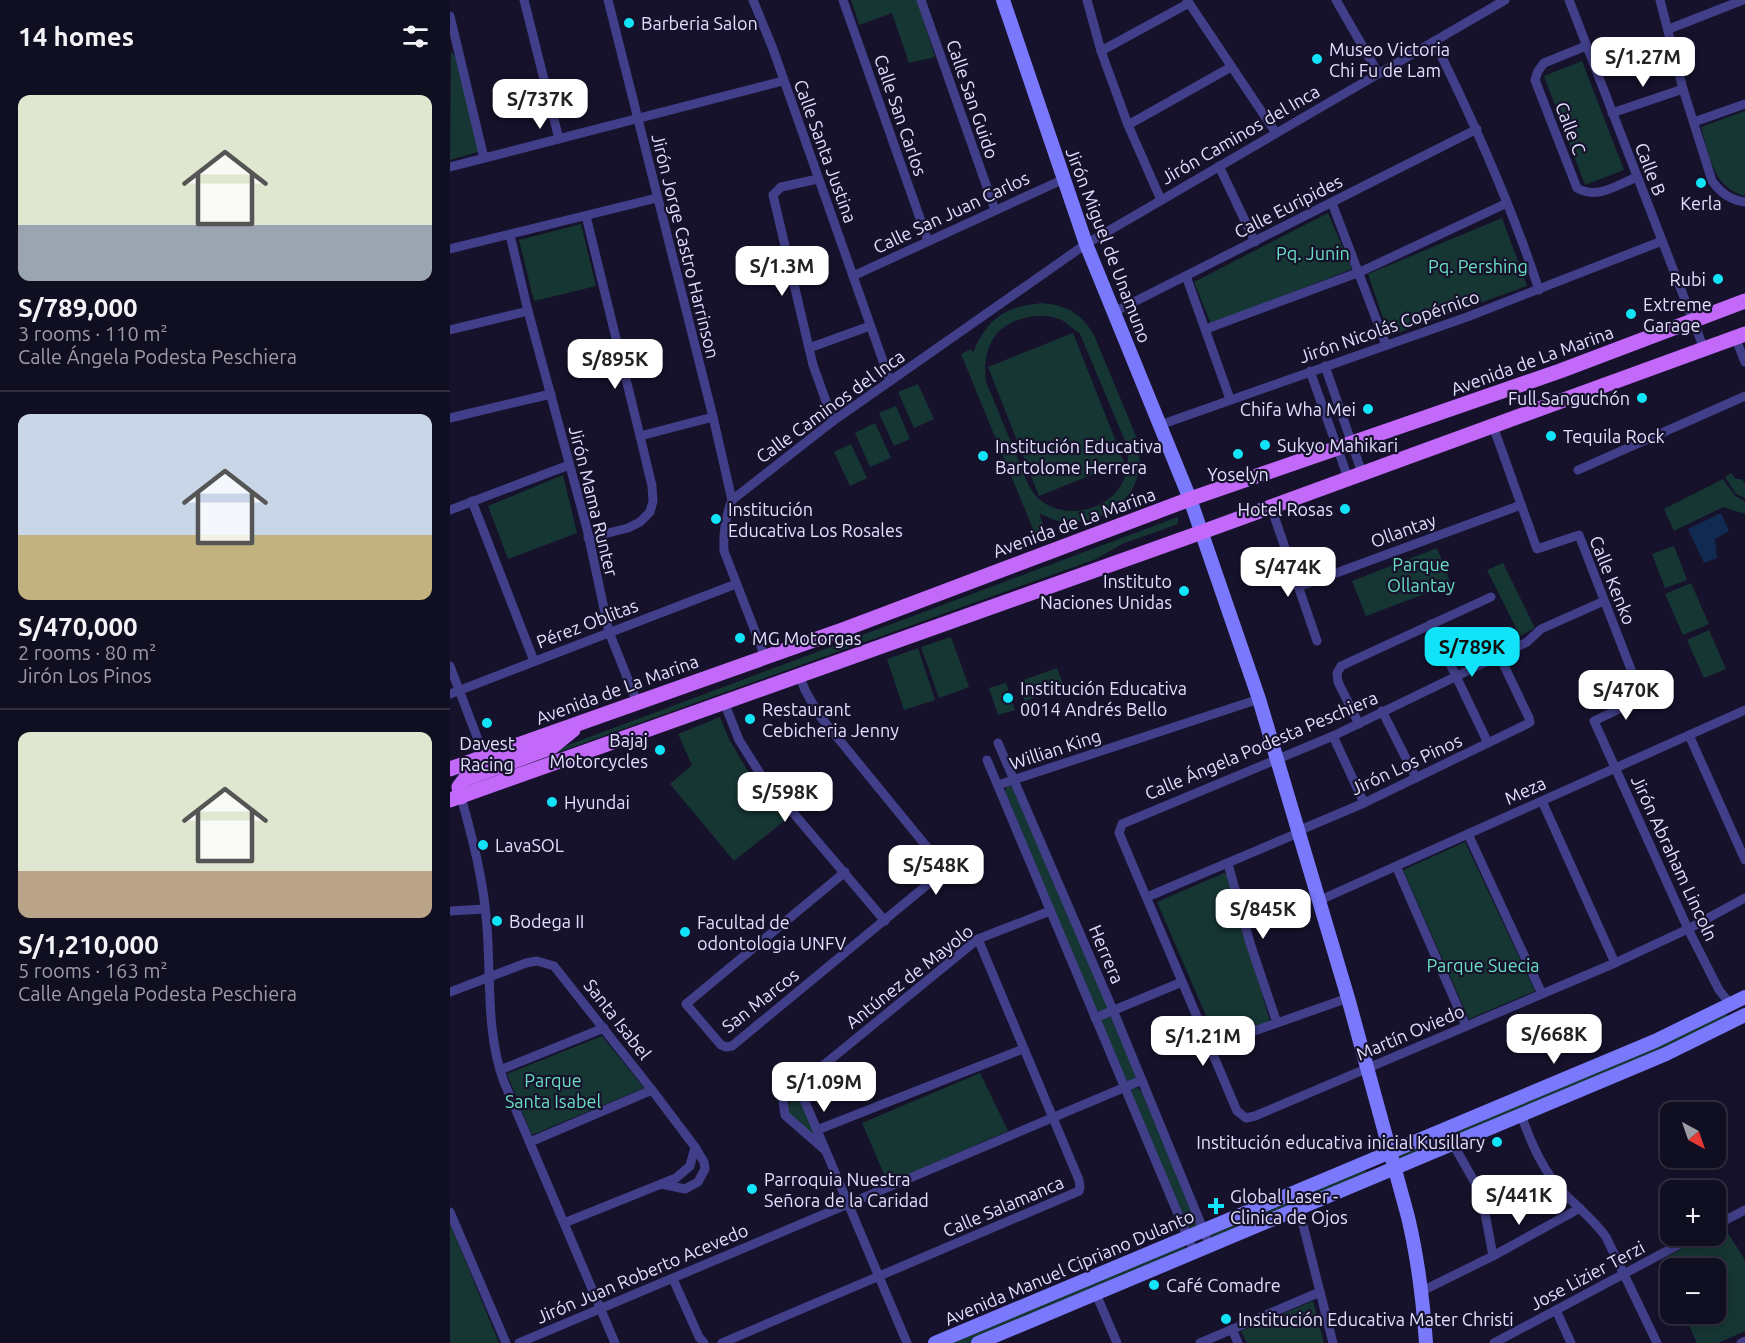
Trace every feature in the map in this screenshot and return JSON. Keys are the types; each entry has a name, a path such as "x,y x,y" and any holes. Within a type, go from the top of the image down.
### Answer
{"main road":[{"name":"Jirón Miguel de Unamuno","path":"1003,0 1086,244 1190,499 1259,699 1348,998 1415,1247 1422,1291 1426,1343"},
{"name":"Avenida de La Marina","path":"450,769 765,657 1190,499 1345,447 1693,322 1745,301"},
{"path":"455,799 1202,532 1740,335"},
{"path":"455,799 465,779 552,747 582,722"},
{"name":"Avenida Manuel Cipriano Dulanto","path":"935,1343 1655,1041 1745,997"},
{"path":"1731,1005 1743,1019"},
{"name":"Avenida Manuel Cipriano Dulanto","path":"978,1343 1666,1054 1743,1019"}],"street":[{"path":"524,0 559,139"},
{"name":"Jirón Jorge Castro Harrinson","path":"608,0 732,500"},
{"name":"Calle Santa Justina","path":"753,0 890,381"},
{"name":"Calle San Carlos","path":"843,0 928,241"},
{"name":"Calle San Guido","path":"921,0 995,210"},
{"path":"1087,0 1101,51 1128,125 1161,200"},
{"path":"1349,0 1337,3 1378,73"},
{"name":"Jirón Caminos del Inca","path":"1086,244 1506,0"},
{"name":"Calle B","path":"1569,0 1704,349"},
{"path":"1660,0 1683,89 1712,181 1730,199 1745,202"},
{"path":"1669,29 1743,0"},
{"path":"1101,51 1188,2 1276,133"},
{"path":"450,16 454,46 484,158"},
{"path":"1434,41 1477,129 1539,290"},
{"name":"Calle C","path":"1586,46 1544,63 1535,80 1539,91 1577,188 1594,194 1637,177"},
{"path":"1128,125 1231,67"},
{"path":"450,167 783,81"},
{"path":"1612,113 1683,89"},
{"path":"1694,122 1745,104"},
{"name":"Calle Euripides","path":"1114,312 1477,129"},
{"path":"1220,166 1255,242"},
{"path":"818,179 781,187 773,195 809,348 833,422"},
{"name":"Calle San Juan Carlos","path":"853,276 1064,179"},
{"path":"450,249 657,198"},
{"path":"1332,203 1386,345"},
{"path":"1206,329 1360,272 1507,203"},
{"path":"586,216 652,486 653,501 650,512 640,522 628,528 588,538"},
{"name":"Jirón Mama Runter","path":"510,235 588,538 609,632 637,702"},
{"name":"Jirón Nicolás Copérnico","path":"1160,425 1539,290 1662,241"},
{"name":"Calle Caminos del Inca","path":"732,500 833,422 1086,244"},
{"path":"1186,276 1230,399"},
{"path":"450,330 528,311"},
{"path":"809,348 870,326"},
{"path":"1740,335 1745,363"},
{"path":"1325,366 1345,447 1355,476"},
{"path":"1310,371 1345,447 1355,476"},
{"path":"450,418 551,394"},
{"path":"1578,470 1745,396"},
{"path":"640,436 713,417"},
{"name":"Calle Kenko","path":"1493,426 1538,549 1578,535 1642,699 1594,721"},
{"path":"450,510 568,465"},
{"path":"732,500 723,534 724,551 765,657"},
{"path":"472,501 534,661"},
{"name":"Ollantay","path":"1298,586 1521,506"},
{"path":"1271,507 1317,641"},
{"name":"Pérez Oblitas","path":"455,692 736,584"},
{"path":"1359,724 1338,682 1337,673 1341,666 1491,597"},
{"name":"Calle Ángela Podesta Peschiera","path":"1147,897 1119,833 1122,824 1334,736 1527,642 1541,629 1604,601"},
{"path":"1431,624 1488,743"},
{"name":"Jirón Los Pinos","path":"1147,897 1228,864 1416,778 1527,724 1530,718 1499,655"},
{"path":"450,666 455,692 485,758"},
{"name":"San Marcos","path":"799,675 819,715 940,863 941,869 939,875 885,921 732,1046 721,1045 686,1004 844,872"},
{"name":"Willian King","path":"998,785 1259,699"},
{"path":"724,702 747,755 761,775 885,921"},
{"name":"Meza","path":"1318,900 1745,710"},
{"path":"1382,711 1416,778"},
{"name":"Jirón Abraham Lincoln","path":"1594,721 1688,929 1719,990 1731,1005"},
{"path":"1689,735 1745,860"},
{"path":"1334,736 1364,802"},
{"name":"Herrera","path":"998,743 1113,1010 1210,1246"},
{"name":"Herrera","path":"987,760 1194,1252"},
{"path":"455,799 477,853 486,909 495,1053 500,1070 615,1343"},
{"path":"1542,801 1615,963"},
{"path":"1468,834 1542,994"},
{"path":"1228,864 1250,943 1277,1023"},
{"path":"1396,866 1466,1026"},
{"path":"1147,897 1209,1047 1348,998"},
{"name":"Martín Oviedo","path":"1209,1047 1237,1111 1243,1117 1250,1118 1615,963 1688,929 1745,898"},
{"path":"450,911 486,909"},
{"name":"Antúnez de Mayolo","path":"825,1150 785,1115 783,1101 787,1095 978,939 1050,911"},
{"name":"Calle Salamanca","path":"722,1343 1076,1194 1080,1186 1079,1179 978,939"},
{"name":"Santa Isabel","path":"450,992 489,976 537,961 554,966 652,1090 704,1162 705,1169 698,1182 684,1189 661,1184"},
{"path":"1095,1018 1182,982"},
{"path":"500,1070 604,1028"},
{"path":"817,1130 1023,1049"},
{"name":"Jirón Juan Roberto Acevedo","path":"519,1343 1142,1080"},
{"name":"Antúnez de Mayolo","path":"798,1085 907,1343"},
{"path":"530,1142 652,1090"},
{"path":"1521,1115 1550,1176 1563,1193 1597,1224 1606,1237 1657,1343"},
{"path":"1453,1144 1478,1188 1485,1208 1493,1256"},
{"name":"Santa Isabel","path":"564,1223 684,1173 690,1166 695,1147"},
{"path":"1422,1291 1493,1256 1580,1208"},
{"path":"1299,1209 1333,1343"},
{"path":"1726,1220 1745,1210"},
{"path":"450,1212 506,1343"},
{"name":"Jose Lizier Terzi","path":"1494,1343 1676,1246"},
{"path":"673,1279 699,1337 704,1343"},
{"path":"1200,1343 1320,1292"},
{"path":"1096,1294 1117,1343"},
{"path":"1556,1310 1571,1343"},
{"path":"1232,1329 1238,1343"}],"green space":[{"path":"851,0 917,0 935,57 909,63 892,13 859,25"},
{"path":"451,52 455,56 480,149 478,152 450,160"},
{"path":"1582,61 1624,170 1585,185 1544,76"},
{"path":"1745,111 1745,196 1734,192 1719,178 1710,159 1701,127"},
{"name":"Pq. Junin","path":"1328,213 1352,269 1211,324 1194,282"},
{"name":"Pq. Pershing","path":"1502,218 1527,286 1389,336 1368,274"},
{"path":"581,224 596,286 534,301 519,240"},
{"path":"1042,303 1056,305 1070,310 1088,326 1094,335 1138,441 1140,458 1134,485 1128,495 1111,511 1100,517 1077,522 1059,521 1039,513 1045,530 1035,534 961,354 971,349 973,353 985,331 999,316 1007,311","holes":["1036,316 1049,316 1062,320 1080,334 1127,449 1127,471 1120,487 1102,503 1080,511 1056,509 1045,504 1033,492 986,382 986,356 994,337 1011,323"]},
{"path":"1073,333 1124,462 1039,496 988,367"},
{"path":"918,384 934,419 914,428 898,392"},
{"path":"896,406 910,439 894,446 879,413"},
{"path":"875,423 891,458 870,467 855,433"},
{"path":"851,444 867,478 850,486 834,452"},
{"path":"1731,473 1736,479 1741,479 1745,483 1745,498 1736,494 1725,477"},
{"path":"563,475 577,533 508,559 488,506"},
{"path":"1723,479 1735,496 1745,501 1745,514 1723,507 1674,531 1664,509"},
{"path":"1178,517 1178,524 1122,544 1096,559 470,784 469,782"},
{"path":"1674,546 1687,580 1665,588 1652,554"},
{"name":"Parque Ollantay","path":"1437,548 1451,584 1366,616 1352,581"},
{"path":"1503,563 1535,628 1520,636 1487,570"},
{"path":"1691,583 1709,624 1683,635 1665,594"},
{"path":"1709,630 1726,669 1704,678 1687,640"},
{"path":"951,637 969,687 939,698 921,647"},
{"path":"918,648 935,700 904,710 887,659"},
{"path":"1057,668 1064,687 1025,701 1018,682"},
{"path":"1006,683 1015,710 998,715 989,688"},
{"path":"720,717 728,737 747,770 788,818 734,861 670,784 692,765 678,734"},
{"path":"1013,786 1108,1005 1107,1009 1100,1012 1096,1010 1005,791 1006,787"},
{"name":"Parque Suecia","path":"1465,842 1535,991 1469,1019 1403,870"},
{"path":"1224,873 1229,876 1270,1022 1217,1041 1157,902"},
{"path":"1725,1012 1728,1017 1690,1038 1398,1160 1398,1156"},
{"path":"1109,1017 1113,1019 1136,1074 1135,1079 1129,1082 1126,1080 1101,1022 1102,1019"},
{"name":"Parque Santa Isabel","path":"602,1036 644,1088 532,1135 507,1074"},
{"path":"980,1073 1008,1131 888,1183 862,1123"},
{"path":"1137,1088 1141,1091 1198,1224 1191,1230 1186,1228 1131,1093 1132,1089"},
{"path":"800,1094 817,1137 790,1118 787,1107 792,1099"},
{"path":"1364,1167 1367,1175 1214,1239 1209,1233"},
{"path":"450,1223 499,1343 450,1343"},
{"path":"1726,1230 1745,1260 1745,1331 1718,1343 1697,1343 1688,1324 1726,1324 1726,1258 1665,1258 1687,1246 1726,1246"},
{"path":"1182,1244 1185,1245 1185,1251 968,1343 946,1343"},
{"path":"1313,1301 1324,1343 1247,1343 1241,1331"}],"water":[{"path":"1721,513 1729,531 1715,539 1717,558 1704,563 1688,529"}],"place":[{"name":"Barberia Salon","path":"629,23"},
{"name":"Museo Victoria Chi Fu de Lam","path":"1317,59"},
{"name":"Kerla","path":"1701,183"},
{"name":"Rubi","path":"1718,279"},
{"name":"Extreme Garage","path":"1631,314"},
{"name":"Full Sanguchón","path":"1642,398"},
{"name":"Chifa Wha Mei","path":"1368,409"},
{"name":"Tequila Rock","path":"1551,436"},
{"name":"Sukyo Mahikari","path":"1265,445"},
{"name":"Yoselyn","path":"1238,454"},
{"name":"Institución Educativa Bartolome Herrera","path":"983,456"},
{"name":"Hotel Rosas","path":"1345,509"},
{"name":"Institución Educativa Los Rosales","path":"716,519"},
{"name":"Instituto Naciones Unidas","path":"1184,591"},
{"name":"MG Motorgas","path":"740,638"},
{"name":"Institución Educativa 0014 Andrés Bello","path":"1008,698"},
{"name":"Restaurant Cebicheria Jenny","path":"750,719"},
{"name":"Davest Racing","path":"487,723"},
{"name":"Bajaj Motorcycles","path":"660,750"},
{"name":"Hyundai","path":"552,802"},
{"name":"LavaSOL","path":"483,845"},
{"name":"Bodega II","path":"497,921"},
{"name":"Facultad de odontologia UNFV","path":"685,932"},
{"name":"Institución educativa inicial Kusillary","path":"1497,1142"},
{"name":"Parroquia Nuestra Señora de la Caridad","path":"752,1189"},
{"name":"Global Laser - Clinica de Ojos","path":"1216,1206"},
{"name":"Café Comadre","path":"1154,1285"},
{"name":"Institución Educativa Mater Christi","path":"1226,1319"}]}
